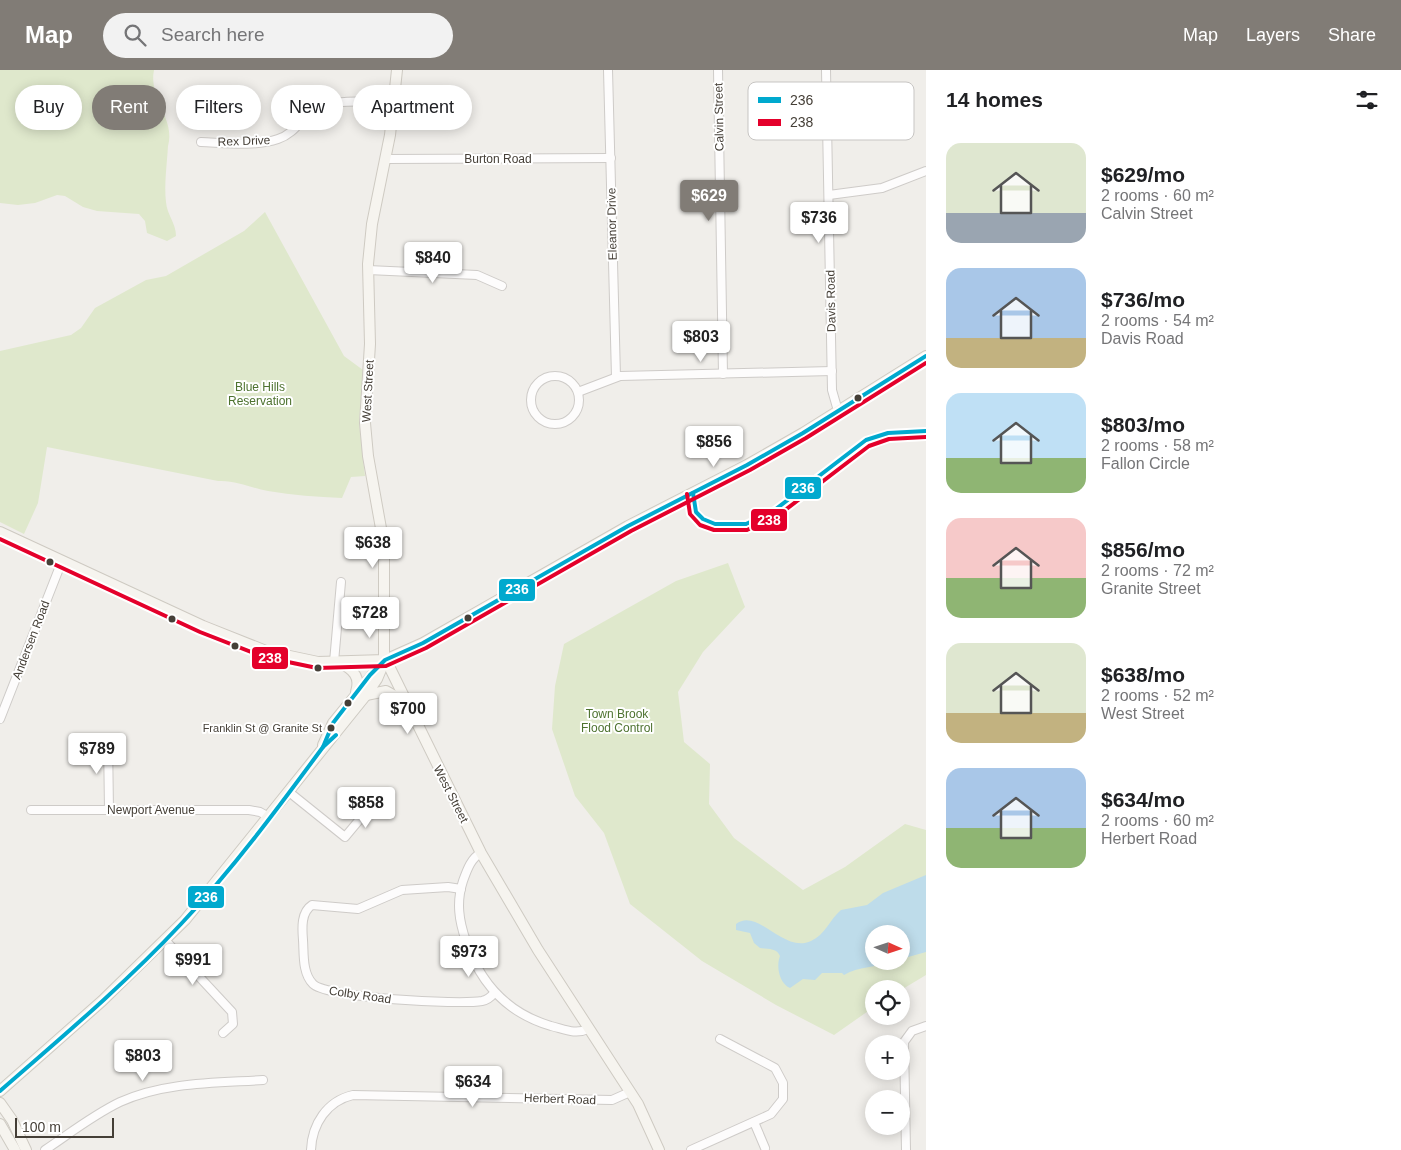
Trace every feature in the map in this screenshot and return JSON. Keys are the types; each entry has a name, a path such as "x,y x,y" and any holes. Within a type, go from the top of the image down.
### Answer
{"main road":[{"name":"West Street","path":"396,85 397,70"},
{"name":"West Street","path":"390,130 372,224 368,270 370,344 366,429 369,463 384,545 382,643 385,660 481,853 533,943 647,1120 659,1150"},
{"path":"0,532 257,648 294,659 337,662 385,660 423,643 628,526 747,465 926,356"},
{"path":"323,747 330,729 355,694 385,660"},
{"path":"0,1091 102,1001 165,940 202,900 269,818 323,747 340,730 377,679 385,660"},
{"path":"337,662 355,674 358,682 355,694"},
{"path":"366,695 386,691 397,695 405,702"},
{"path":"0,1103 12,1120 26,1150"},
{"path":"0,1124 15,1150"}],"street":[{"name":"Eleanor Drive","path":"608,70 616,377"},
{"name":"Calvin Street","path":"718,70 723,374"},
{"name":"Rex Drive","path":"201,142 269,142 290,133 311,112 322,105 353,103"},
{"name":"Davis Road","path":"828,140 832,372 833,394 838,411"},
{"name":"Burton Road","path":"385,159 611,158"},
{"path":"829,195 882,188 926,171"},
{"path":"368,270 473,274 485,277 502,286"},
{"path":"578,392 616,377 832,372"},
{"path":"548,376 565,377 573,383 578,392 579,402 576,411 570,419 561,423 544,421 536,415 532,406 533,390 539,381 548,376"},
{"name":"Andersen Road","path":"0,719 62,561"},
{"path":"337,662 341,582"},
{"path":"108,740 109,810"},
{"path":"289,792 344,837 370,807"},
{"name":"Newport Avenue","path":"31,810 249,810 260,812 269,818"},
{"path":"481,853 471,862 461,889 459,908 462,928 476,966 494,993 514,1010 534,1020 575,1032 588,1028"},
{"name":"Colby Road","path":"461,889 448,887 402,890 358,908 312,905 307,909 303,922 307,975 314,985 325,990 396,1000 480,1001 494,993"},
{"path":"165,940 232,1012 233,1024 222,1033"},
{"path":"906,1150 904,1042 912,1031 926,1026"},
{"path":"691,1150 771,1114 780,1106 784,1091 781,1074 772,1065 720,1039"},
{"path":"45,1150 106,1110 145,1093 172,1086 263,1080"},
{"name":"Herbert Road","path":"310,1150 315,1130 327,1108 338,1100 353,1095 612,1100 630,1092"},
{"path":"754,1122 765,1149 775,1150"}],"green space":[{"path":"0,70 154,70 154,85 92,85 92,130 166,130 166,118 169,136 165,195 176,236 167,241 147,233 145,221 139,214 97,211 83,207 65,196 57,195 35,203 18,205 0,203"},
{"name":"Blue Hills Reservation","path":"265,212 344,356 363,370 359,423 365,476 351,477 342,498 305,496 268,491 237,483 218,481 47,447 38,503 24,534 0,522 0,351 71,335 81,328 95,308 146,280 166,276 244,231"},
{"name":"Town Brook Flood Control","path":"728,563 745,607 703,652 678,692 684,742 710,764 709,804 734,838 803,890 845,867 905,824 926,830 926,975 910,985 910,980 865,980 865,1013 834,1035 776,1005 702,961 630,904 604,833 575,796 552,729 555,686 564,644 676,581"}],"water":[{"path":"926,875 926,952 910,956 910,925 865,925 865,968 844,975 842,973 822,973 815,980 803,979 790,988 786,986 779,974 779,953 772,949 760,948 754,943 750,933 736,930 736,924 744,920 753,921 791,941 801,943 811,941 824,931 841,910 867,905 883,893"}],"transit line":[{"name":"236","path":"323,747 333,723 370,675 385,660 423,643 628,526 747,465 803,433 926,356"},
{"name":"238","path":"0,539 200,632 264,657 317,668 386,666 426,648 631,531 750,470 806,438 926,363"},
{"name":"236","path":"693,493 696,512 703,519 715,524 746,524 772,512 866,440 888,433 926,431"},
{"name":"238","path":"687,494 690,514 700,525 714,530 747,530 776,517 869,446 889,439 926,437"},
{"name":"236","path":"0,1091 115,989 181,924 237,860 323,747 336,735"}],"place":[{"name":"Franklin St @ Granite St","path":"331,728"}]}
